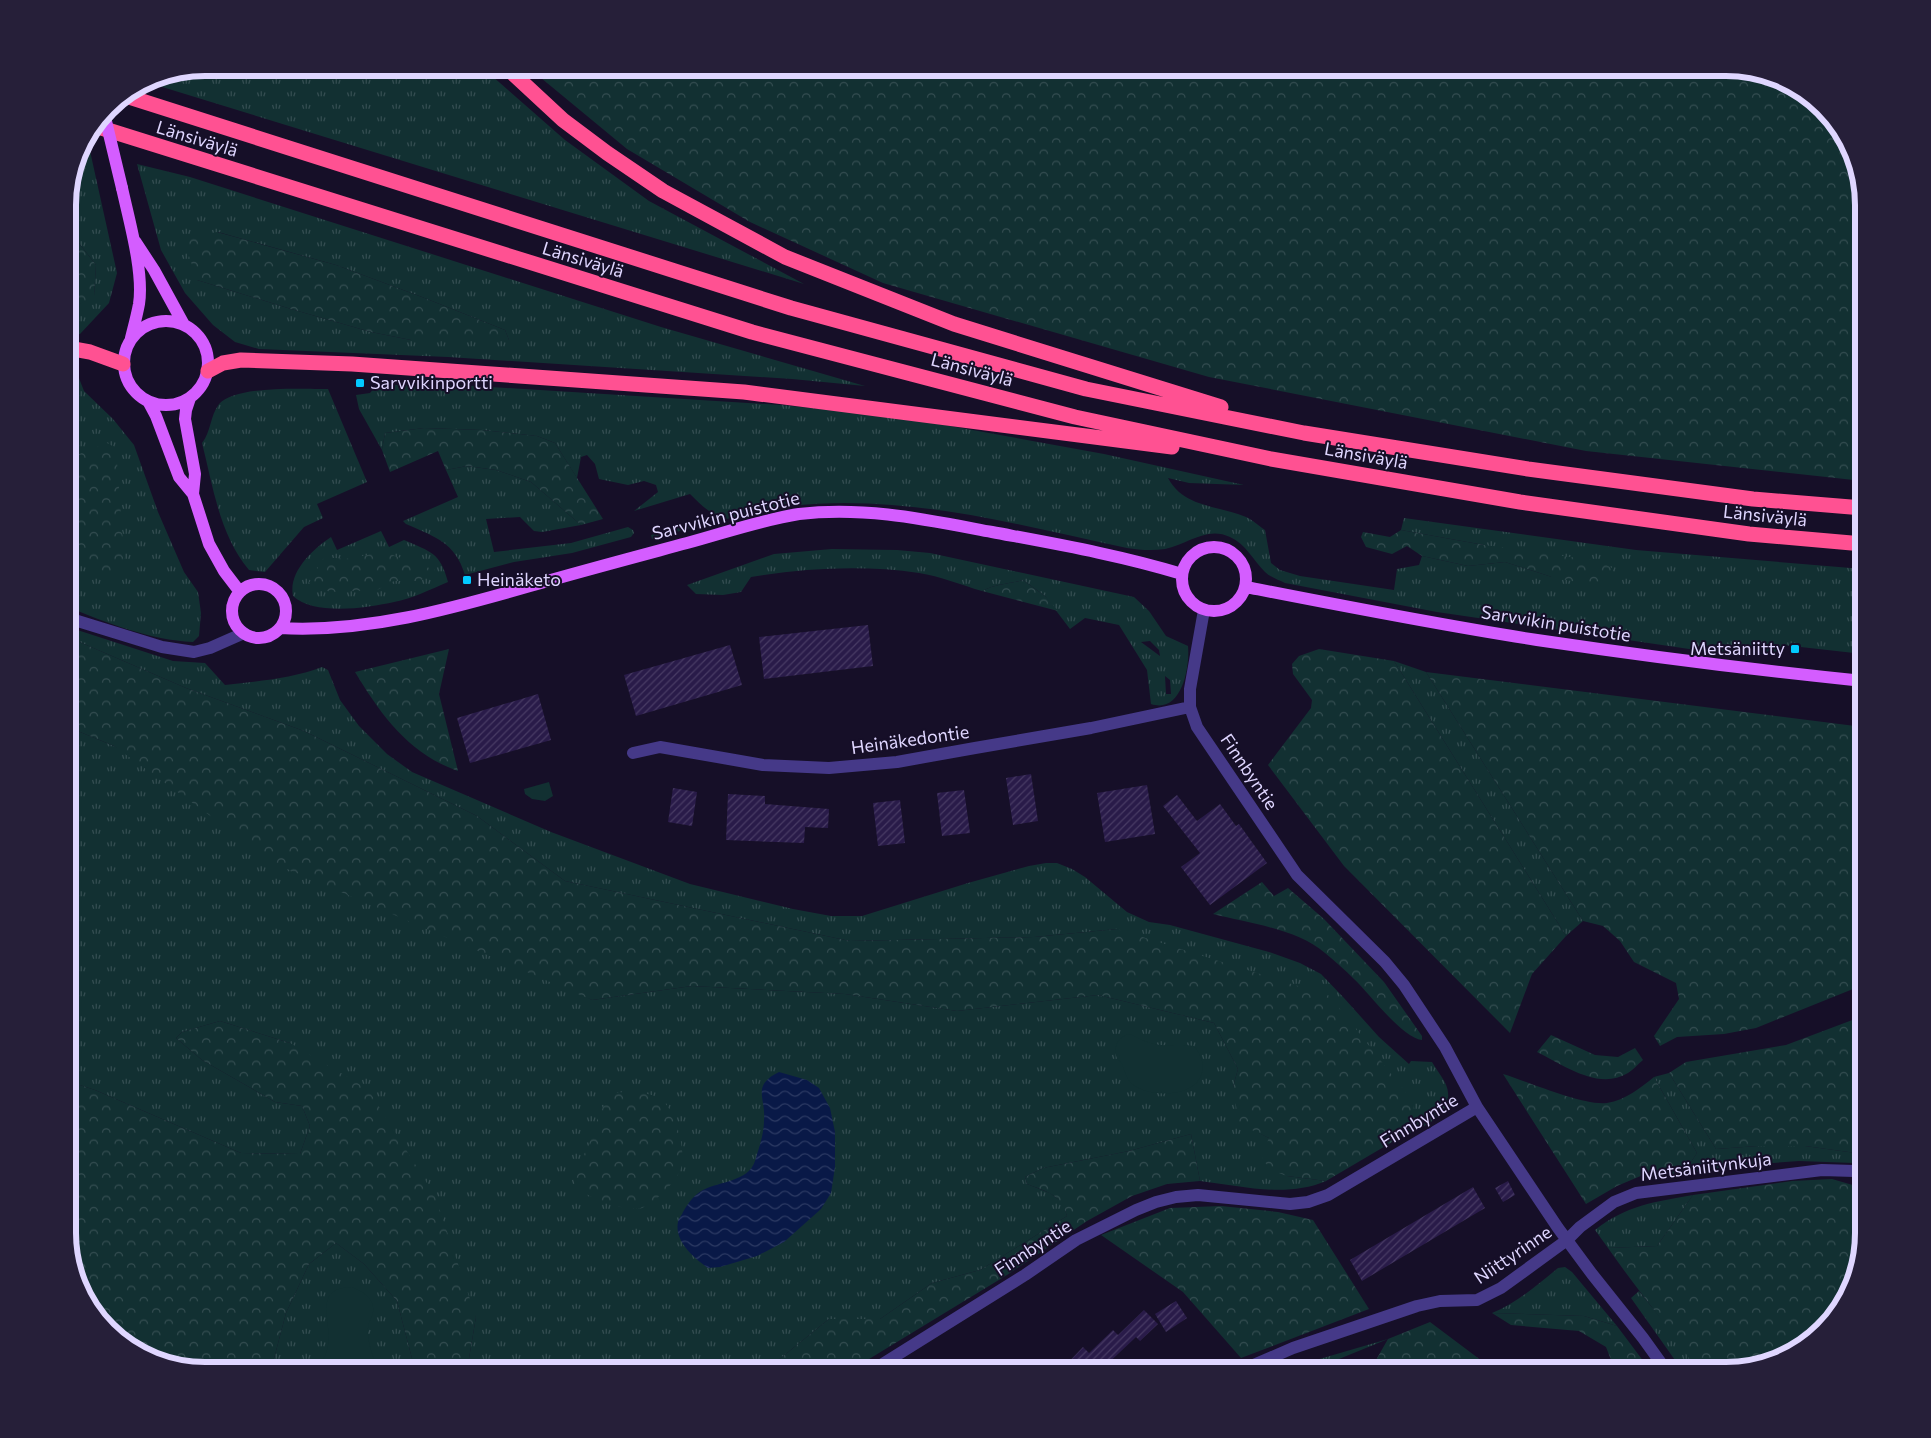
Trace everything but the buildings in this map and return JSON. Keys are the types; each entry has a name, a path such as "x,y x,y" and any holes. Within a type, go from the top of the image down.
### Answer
{"highway":[{"path":"516,77 563,120 607,153 663,190 724,225 785,256 954,324 1304,433"},
{"name":"Länsiväylä","path":"133,98 791,308 1086,388 1304,433 1537,470 1753,499 1855,507"},
{"name":"Länsiväylä","path":"102,128 752,332 1075,416 1271,459 1520,502 1749,534 1855,543"},
{"path":"77,350 90,352 123,364"},
{"path":"208,371 223,363 242,360 352,364 744,392 1271,459"}],"main road":[{"path":"106,123 134,239 139,302 131,338 125,350 123,364 125,376 138,395 158,405 169,405 190,398 198,391 208,371 209,356 204,343 195,331 183,324 169,320 155,321 142,328 131,338"},
{"path":"134,239 154,270 183,324"},
{"path":"190,398 185,419 195,474 193,494"},
{"path":"148,401 156,416 179,477 193,494 209,544 224,571 240,592"},
{"name":"Sarvvikin puistotie","path":"280,628 314,630 376,623 475,601 719,533 798,515 845,511 902,515 1145,563 1182,574"},
{"path":"1215,546 1226,548 1236,555 1243,564 1247,575 1246,586 1242,596 1226,610 1215,612 1204,610 1194,605 1186,596 1182,586 1182,574 1186,563 1193,554 1203,548 1215,546"},
{"path":"253,585 267,585 274,588 284,601 286,608 286,616 280,628 271,635 262,638 252,637 244,633 237,627 233,618 234,600 240,592 253,585"},
{"name":"Sarvvikin puistotie","path":"1246,586 1355,608 1536,640 1755,670 1855,680"}],"street":[{"name":"Finnbyntie","path":"886,1362 1025,1275 1076,1240 1136,1210 1166,1199 1198,1195 1290,1204 1308,1202 1328,1195 1477,1107 1445,1047 1404,985 1385,962 1297,874 1197,727 1190,707 1190,689 1204,610"},
{"path":"77,621 162,647 194,652 210,648 244,633"},
{"name":"Heinäkedontie","path":"633,753 660,746 763,765 832,768 897,762 1091,728 1190,707"},
{"name":"Niittyrinne","path":"1261,1362 1293,1348 1417,1306 1440,1301 1477,1300 1501,1288 1567,1240 1477,1107"},
{"name":"Metsäniitynkuja","path":"1567,1240 1614,1202 1636,1193 1822,1170 1855,1171"},
{"path":"1567,1240 1660,1362"}],"green space":[{"path":"1726,76 1743,77 1768,83 1790,93 1823,120 1833,133 1848,163 1854,188 1855,480 1586,451 1209,377 883,283 750,222 627,149 540,77"},
{"path":"196,77 493,77 565,140 649,201 804,284 158,86 180,79"},
{"path":"90,149 117,273 109,303 80,334 77,334 77,305 94,296 96,265 77,241 79,180"},
{"path":"137,164 190,177 661,327 865,386 792,379 448,357 259,349 235,342 213,325 185,293 161,250","holes":["218,232 336,265 505,330 509,340 411,340 371,332 197,280"]},
{"path":"217,232 336,265 505,330 509,340 411,340 371,332 197,280 183,238"},
{"path":"77,241 96,265 94,297 77,306"},
{"path":"77,373 84,391 113,419 134,445 158,512 184,572 198,592 201,613 199,636 193,642 161,638 113,625 77,611"},
{"path":"377,385 459,385 782,405 945,425 1104,454 1244,485 1189,483 1168,478 1175,488 1192,500 1246,517 1265,530 1271,563 1280,570 1300,576 1394,590 1397,569 1419,565 1422,556 1468,566 1505,562 1552,577 1484,545 1401,530 1404,518 1636,550 1855,568 1855,653 1783,645 1781,652 1746,656 1730,655 1437,612 1285,583 1265,572 1236,540 1222,534 1205,535 1165,549 1141,550 959,513 875,504 832,503 789,506 726,519 702,506 690,494 634,511 658,492 656,485 644,481 628,485 599,479 595,464 587,455 581,457 577,478 555,443 537,436 482,430 424,428 385,433 382,450 359,409 356,395 370,393"},
{"path":"270,389 328,389 367,482 317,504 323,518 304,527 265,572 249,570 231,541 218,509 202,443 214,414 219,404 227,398 239,394"},
{"path":"424,428 482,430 537,436 555,443 603,519 581,525 531,482 496,470 467,466 446,470 438,451 390,472 382,450 385,433"},
{"path":"107,443 116,448 125,570 111,576 77,555 77,455"},
{"path":"467,466 496,470 531,482 581,525 542,532 534,531 520,517 486,519 494,552 571,543 628,527 634,533 631,537 572,553 514,562 465,575 456,555 450,548 435,537 403,521 458,497 446,470"},
{"path":"693,524 694,527 652,539 651,535"},
{"path":"1401,530 1484,545 1599,561 1612,568 1613,582 1600,587 1552,577 1505,562 1468,566 1422,556 1407,546 1392,554 1366,547 1361,537 1363,532 1390,537"},
{"path":"381,531 389,547 404,540 433,554 442,564 448,582 401,601 356,608 341,609 314,606 302,602 293,596 292,587 298,570 303,562 324,542 331,537 337,550"},
{"path":"832,549 897,550 930,553 1134,597 1149,611 1166,636 1188,646 1187,666 1182,687 1170,702 1161,705 1151,704 1147,670 1119,625 1085,618 1070,629 1045,596 1023,580 997,585 982,591 927,574 856,568 793,571 751,577 741,592 723,595 696,594 687,585 774,554","holes":["1150,641 1159,650 1160,656 1141,642","1165,676 1170,680 1171,694 1166,694"]},
{"path":"384,552 435,570 420,581 394,581 377,590 330,592 309,583 324,557 345,559"},
{"path":"1023,580 1045,596 1058,611 982,591 997,585"},
{"path":"77,630 173,661 205,663 225,685 286,677 322,667 328,670 340,700 359,726 387,754 412,772 551,832 690,884 793,909 831,916 862,916 1029,866 1057,863 1085,877 1127,912 1149,922 1170,925 1269,952 1300,963 1321,974 1379,1037 1409,1064 1411,1061 1432,1062 1448,1089 1447,1102 1439,1116 1431,1122 1399,1138 1413,1124 1117,929 1034,937 850,941 565,881 477,816 304,731 186,688 77,641"},
{"path":"77,641 186,688 304,731 477,816 565,881 850,941 1034,937 1117,929 1330,996 1414,1103 1413,1124 1399,1138 1326,1181 1287,1176 1270,1170 1261,1156 1269,1138 1239,1124 1233,1087 1238,1069 1214,1023 1098,995 957,1011 845,994 692,986 592,1000 278,865 114,746 77,731"},
{"path":"449,649 439,694 458,771 441,764 411,744 386,718 355,672"},
{"path":"1319,649 1394,661 1566,936 1532,974 1510,1033 1344,866 1268,765 1311,708 1312,700 1293,674 1292,664 1299,656"},
{"path":"1394,661 1426,672 1583,921 1566,936"},
{"path":"1426,672 1855,726 1855,988 1756,1028 1724,1034 1677,1037 1660,1046 1654,1036 1679,999 1676,983 1634,962 1620,941 1603,926 1583,921"},
{"path":"77,731 114,746 592,1000 692,986 845,994 957,1011 1098,995 1214,1023 1238,1069 1233,1087 1259,1133 1269,1138 1287,1176 1326,1181 1311,1186 1280,1190 1248,1188 1200,1181 1191,1134 1129,1151 1043,1168 1025,1177 1027,1184 1050,1193 1063,1203 1067,1216 980,1270 932,1283 880,1319 829,1319 776,1362 468,1362 476,1317 290,1043 220,1021 182,1032 176,1038 202,1060 275,1102 302,1106 310,1126 300,1154 241,1153 77,1084"},
{"path":"549,782 553,796 545,801 532,799 525,794 524,789"},
{"path":"1262,882 1274,896 1288,888 1324,919 1384,982 1422,1036 1422,1040 1405,1032 1347,972 1314,945 1287,932 1213,914"},
{"path":"1855,1019 1855,1153 1805,1146 1758,1146 1716,1149 1669,1073 1686,1062 1786,1045"},
{"path":"220,1021 290,1043 368,1089 435,1196 476,1317 468,1362 413,1362 397,1301 364,1264 336,1243 309,1264 286,1313 273,1362 188,1361 163,1355 141,1345 114,1324 98,1305 90,1290 79,1258 77,1242 77,1084 241,1153 300,1154 310,1126 302,1106 275,1102 202,1060 176,1038 182,1032"},
{"path":"1130,1034 1157,1044 1194,1046 1202,1061 1203,1069 1200,1078 1195,1085 1187,1089 1168,1093 1148,1091 1132,1084 1117,1058 1115,1050 1120,1040"},
{"path":"1551,1035 1595,1055 1618,1057 1635,1048 1643,1060 1630,1072 1617,1078 1593,1078 1570,1069 1537,1052"},
{"path":"1669,1073 1716,1149 1758,1146 1805,1146 1855,1153 1855,1163 1799,1161 1744,1165 1683,1174 1697,1153 1654,1077"},
{"path":"1503,1074 1556,1093 1597,1103 1607,1103 1620,1099 1654,1077 1697,1153 1683,1174 1643,1175 1617,1186 1586,1204"},
{"path":"633,1091 656,1097 667,1105 677,1128 682,1154 680,1170 672,1183 653,1201 642,1208 635,1209 616,1206 593,1198 584,1193 574,1182 576,1168 588,1147 604,1106 614,1093"},
{"path":"1191,1134 1200,1181 1167,1184 1132,1196 1087,1221 1007,1275 864,1362 776,1362 829,1319 880,1319 932,1283 980,1270 1067,1216 1057,1198 1027,1184 1025,1177 1043,1168 1129,1151"},
{"path":"1832,1179 1855,1186 1854,1250 1848,1275 1833,1305 1811,1330 1798,1340 1768,1355 1743,1361 1692,1362 1608,1248 1657,1246 1693,1195 1792,1181"},
{"path":"1693,1195 1657,1246 1608,1248 1595,1230 1618,1215 1641,1206"},
{"path":"1221,1206 1278,1212 1313,1220 1369,1309 1241,1358 1183,1292 1101,1235 1170,1208"},
{"path":"336,1243 364,1264 397,1301 413,1362 273,1362 286,1313 309,1264"},
{"path":"1565,1267 1572,1272 1617,1326 1584,1316 1492,1313 1518,1299 1558,1268"},
{"path":"352,1287 364,1293 372,1303 373,1312 369,1324 368,1339 375,1362 322,1362 327,1349 329,1335 326,1307 328,1299 332,1293 340,1289"},
{"path":"1639,1291 1679,1341 1692,1362 1676,1362 1631,1298"},
{"path":"1492,1313 1584,1316 1617,1326 1644,1362 1612,1362 1606,1347 1579,1331 1511,1325"},
{"path":"1430,1322 1483,1362 1371,1362 1376,1360 1388,1339"},
{"path":"1388,1339 1332,1362 1309,1362"}],"water":[{"path":"779,1072 807,1080 819,1088 830,1108 835,1132 835,1167 831,1193 821,1209 784,1242 757,1256 720,1267 708,1268 691,1254 682,1242 679,1236 678,1221 689,1202 700,1192 740,1177 751,1168 755,1161 763,1130 762,1087 770,1077"}],"place":[{"name":"Sarvvikinportti","path":"360,383"},
{"name":"Heinäketo","path":"467,580"},
{"name":"Metsäniitty","path":"1795,649"}]}
